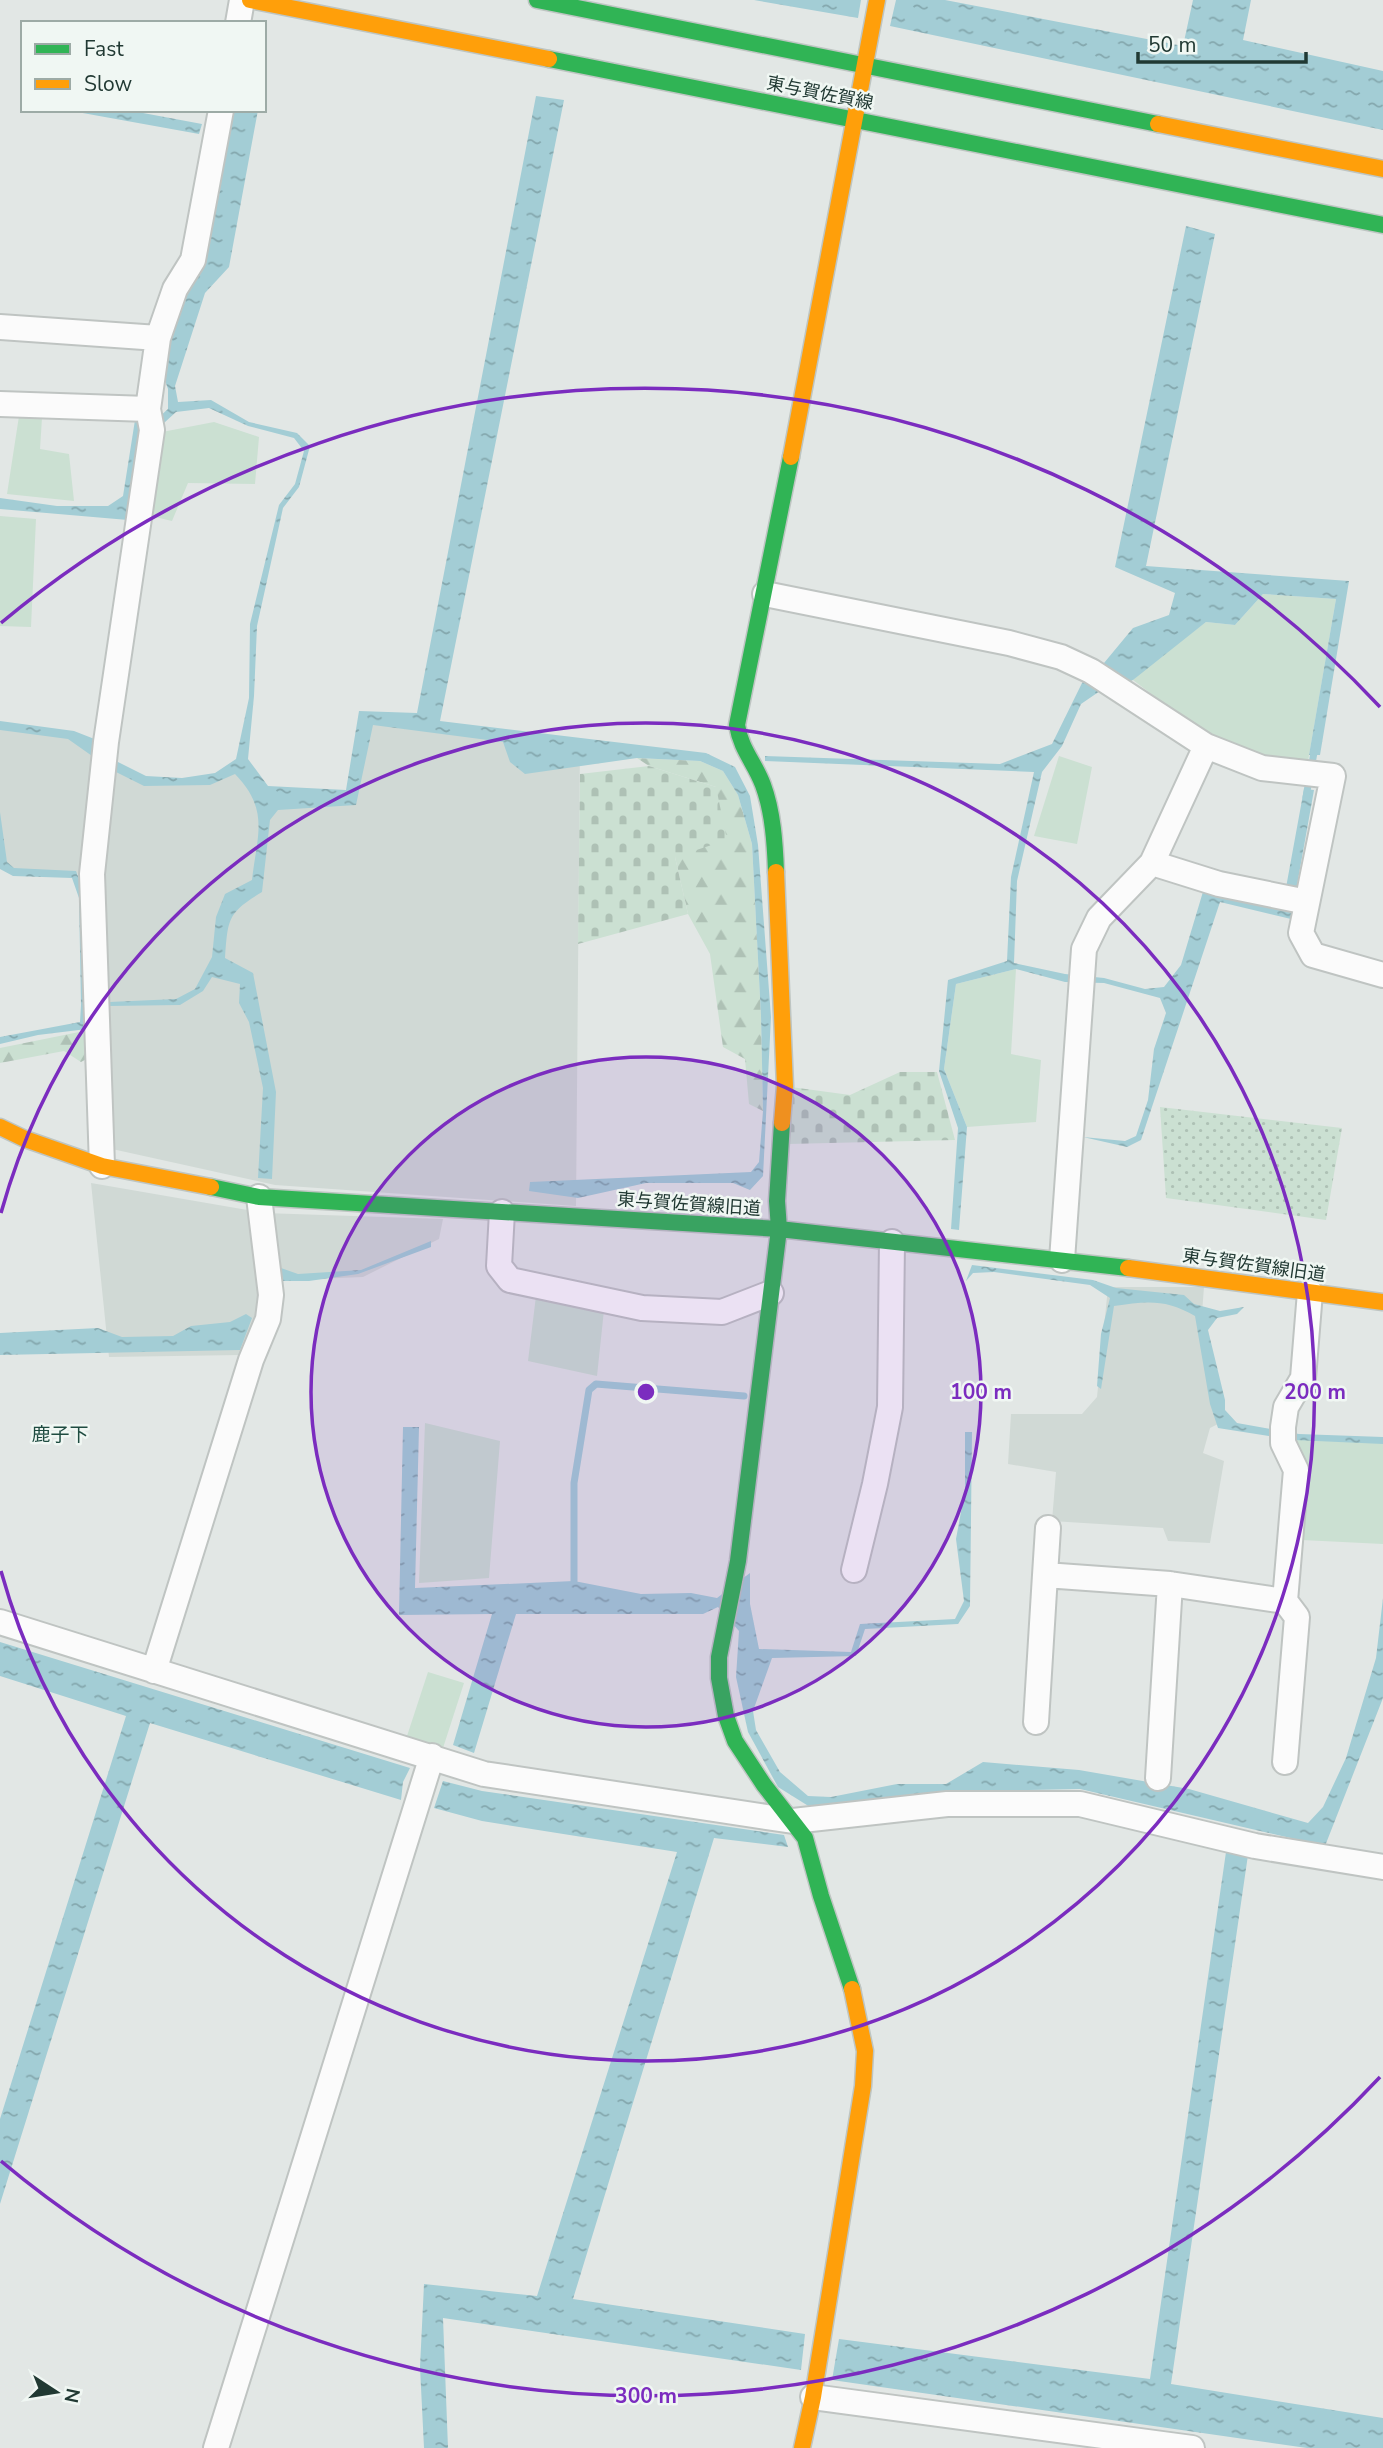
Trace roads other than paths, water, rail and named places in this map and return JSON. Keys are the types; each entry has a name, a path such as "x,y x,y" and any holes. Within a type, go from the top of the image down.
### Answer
{"main road":[{"name":"東与賀佐賀線","path":"250,0 1383,225"},
{"name":"東与賀佐賀線","path":"537,0 1383,169"},
{"path":"802,2448 813,2397 863,2086 865,2051 856,2002 805,1838 764,1785 735,1741 726,1716 719,1678 719,1657 733,1594 779,1229 777,1201 785,1086 775,844 763,785 740,743 737,724 765,594 877,0"},
{"name":"東与賀佐賀線旧道","path":"0,1127 25,1139 102,1166 259,1198 779,1229 1062,1260 1383,1302"}],"street":[{"path":"238,21 242,0"},
{"path":"102,1166 92,874 106,742 159,338 175,289 193,261 221,112"},
{"path":"0,327 159,338"},
{"path":"0,404 150,418"},
{"path":"765,594 1009,643 1061,657 1091,671 1206,746 1262,768 1333,776 1295,900 1301,933 1313,955 1383,975"},
{"path":"1062,1260 1084,949 1099,918 1153,863 1206,746"},
{"path":"1153,863 1219,884 1295,900"},
{"path":"154,1671 251,1360 268,1319 271,1295 259,1198"},
{"path":"502,1212 499,1266 510,1280 642,1308 722,1312 771,1293"},
{"path":"854,1570 890,1407 892,1242"},
{"path":"1285,1762 1297,1617 1285,1601 1296,1470 1283,1435 1286,1407 1303,1378 1310,1292"},
{"path":"1036,1723 1048,1528"},
{"path":"1045,1575 1170,1584 1285,1601"},
{"path":"1158,1778 1170,1584"},
{"path":"0,1622 484,1774 793,1821 947,1804 1080,1804 1255,1846 1383,1867"},
{"path":"216,2448 432,1756"},
{"path":"813,2397 1192,2448"}],"water":[{"path":"754,0 861,0 858,18"},
{"path":"896,0 945,0 1183,46 1193,0 1251,0 1243,40 1383,71 1383,130 890,26"},
{"path":"536,96 564,100 440,721 706,753 735,767 750,796 758,845 771,1017 763,1176 750,1190 733,1183 646,1183 578,1198 529,1191 530,1182 751,1172 759,1162 763,1111 761,1016 752,844 738,795 723,771 700,761 637,758 525,774 510,762 503,742 373,725 356,805 278,810 270,820 262,892 242,906 232,918 227,934 225,958 253,973 276,1092 272,1179 258,1178 263,1088 249,1022 239,1003 240,984 212,977 203,991 180,1005 109,1006 109,1002 176,999 195,989 212,957 216,917 225,894 252,880 258,836 257,811 253,799 235,774 210,785 144,786 112,770 68,739 0,730 0,721 74,731 97,740 116,761 146,776 182,778 215,773 236,759 249,698 250,624 279,505 295,484 304,451 294,438 248,426 209,408 176,412 164,423 143,428 128,520 0,509 0,498 57,506 108,506 123,496 135,420 158,418 168,409 168,389 162,372 184,291 205,261 233,112 258,112 229,267 205,293 175,386 178,402 211,400 249,422 297,433 310,446 299,487 283,508 257,626 248,759 268,786 346,790 359,711 417,713"},
{"path":"77,112 138,112 202,124 199,134"},
{"path":"1186,226 1215,234 1146,566 1349,581 1320,755 1309,755 1336,599 1263,594 1235,625 1206,622 1133,680 1100,691 1081,704 1062,746 1042,772 1017,881 1014,963 1065,974 1104,978 1145,989 1164,987 1181,965 1205,885 1283,904 1304,789 1314,790 1291,919 1220,902 1141,1140 1127,1147 1083,1137 1125,1141 1136,1136 1148,1100 1154,1049 1166,1013 1160,998 1104,983 1065,982 1016,969 956,984 944,1069 967,1127 959,1230 951,1229 958,1128 939,1071 948,980 1007,961 1011,877 1034,772 765,761 765,756 1000,764 1052,744 1082,683 1104,663 1133,628 1169,615 1175,593 1115,567"},
{"path":"0,812 7,862 14,868 76,871 85,895 87,1029 38,1035 0,1044 0,1037 80,1022 81,1005 79,898 72,878 13,876 0,869"},
{"path":"269,1211 274,1214 281,1268 298,1274 361,1270 431,1241 431,1247 358,1274 309,1281 276,1281"},
{"path":"972,1265 1093,1280 1116,1288 1184,1295 1194,1304 1220,1311 1244,1307 1237,1314 1217,1318 1208,1330 1225,1410 1237,1423 1299,1434 1383,1437 1383,1444 1294,1440 1218,1428 1210,1404 1195,1316 1165,1304 1146,1302 1114,1306 1101,1389 1097,1386 1101,1334 1110,1298 1090,1285 994,1272 973,1273 966,1281"},
{"path":"246,1314 252,1318 240,1350 0,1355 0,1333 98,1328 122,1337 173,1336 191,1326 230,1322"},
{"path":"403,1427 419,1427 415,1588 574,1581 641,1594 691,1593 717,1598 750,1573 750,1604 759,1649 851,1652 860,1624 955,1619 964,1601 956,1539 965,1490 965,1432 972,1432 970,1606 958,1624 865,1629 856,1656 772,1658 753,1711 756,1730 780,1772 808,1796 831,1797 897,1784 946,1784 983,1762 1079,1770 1189,1789 1308,1823 1323,1807 1346,1758 1376,1658 1383,1598 1383,1698 1325,1846 1080,1789 967,1791 810,1807 778,1787 748,1732 736,1677 739,1631 718,1607 703,1614 516,1614 474,1753 453,1745 492,1614 399,1615"},
{"path":"0,1642 410,1768 403,1782 401,1800 150,1723 0,2204 0,2119 126,1716 0,1676"},
{"path":"443,1781 482,1791 784,1835 788,1847 714,1838 573,2299 805,2334 801,2370 443,2318 448,2448 424,2448 420,2367 424,2284 537,2296 677,1852 482,1821 434,1808"},
{"path":"1226,1852 1248,1855 1171,2384 1383,2418 1383,2448 1307,2448 832,2380 839,2339 1150,2379"}],"waterway":[{"path":"1306,797 1315,747"},
{"path":"574,1581 574,1483 589,1390 596,1384 744,1396"}],"district":[{"name":"鹿子下","path":"60,1434"}]}
